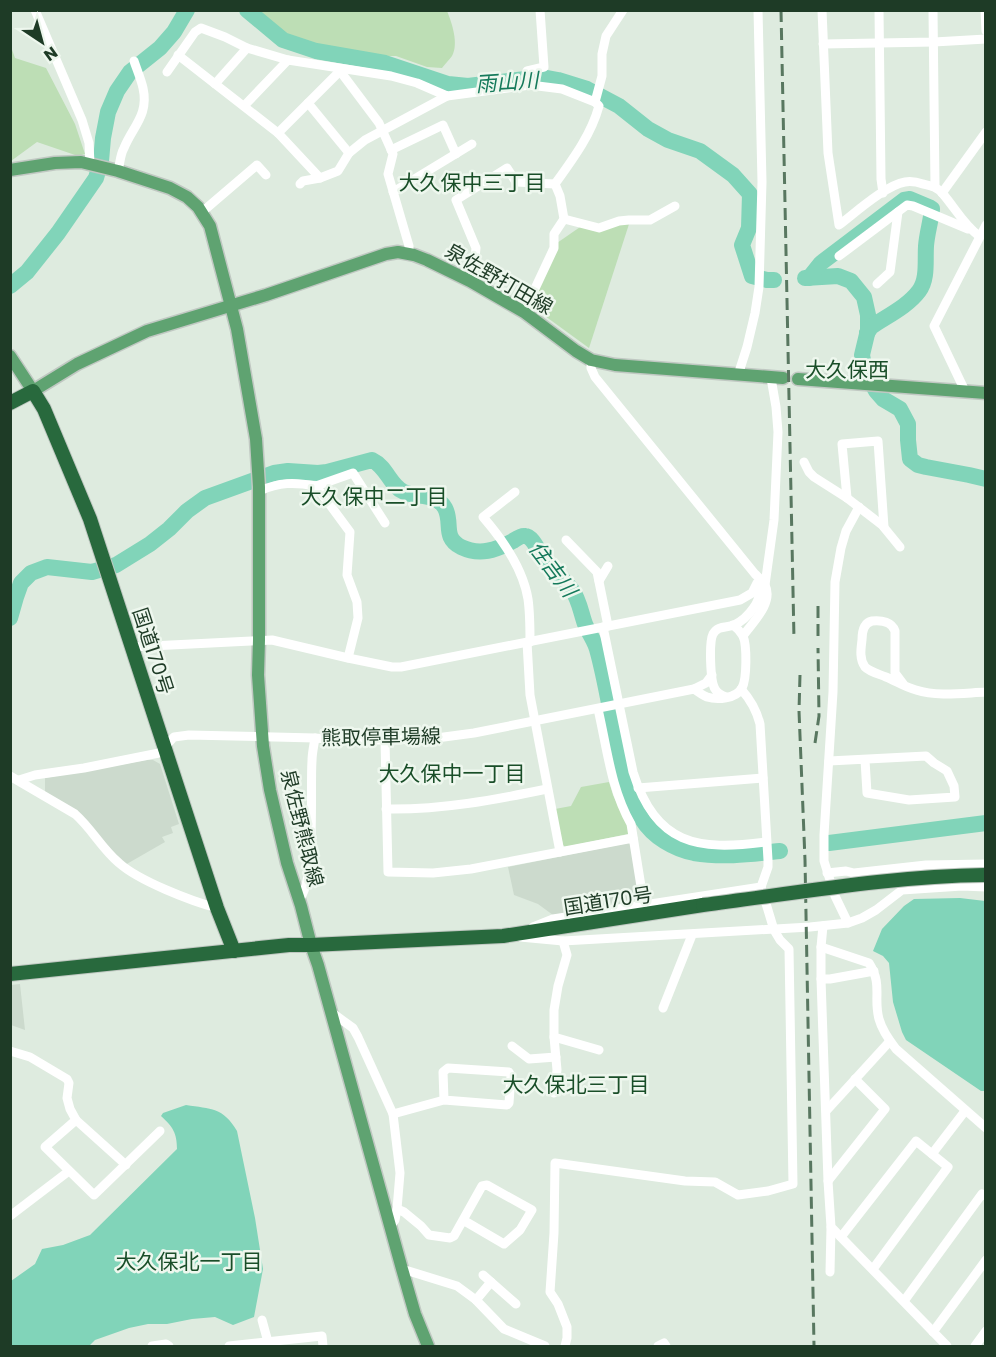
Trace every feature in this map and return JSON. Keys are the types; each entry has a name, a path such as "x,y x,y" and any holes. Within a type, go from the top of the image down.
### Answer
{"highway":[{"path":"10,403 33,391"},
{"name":"国道170号","path":"33,391 44,409 90,519 217,908 234,951"},
{"name":"国道170号","path":"10,974 289,945 510,935 703,905 904,878 986,875"}],"main road":[{"path":"10,170 81,162 170,188 187,196 202,212 210,226 231,304"},
{"name":"泉佐野打田線","path":"33,391 80,362 138,334 398,252 427,260 470,281 524,312 591,360 615,366 777,378"},
{"name":"泉佐野熊取線","path":"231,304 256,439 259,489 258,675 262,736 270,790 287,863 402,1269 415,1314 428,1347"},
{"path":"10,356 33,391"},
{"path":"798,379 986,393"}],"street":[{"path":"35,10 82,120 89,143 103,168 122,151 142,118 143,88 134,61"},
{"path":"530,85 527,71 544,67 540,10"},
{"path":"595,102 602,76 602,54 606,36 623,10"},
{"path":"738,375 755,313 760,271 762,182 758,10"},
{"path":"822,10 828,153 839,225 897,185 915,182 938,190 970,230"},
{"path":"879,10 883,193"},
{"path":"933,10 938,190"},
{"path":"985,10 986,31"},
{"path":"167,72 195,32 201,28 247,48 288,60 340,70 391,76 417,83 447,96"},
{"path":"824,44 986,39"},
{"path":"215,84 247,48"},
{"path":"178,55 278,133 320,178"},
{"path":"244,106 288,60"},
{"path":"278,133 340,70"},
{"path":"340,70 379,123 393,154 388,174 409,246 408,254"},
{"path":"300,184 303,181 338,171 349,153 365,140 447,96 530,85 562,89 595,102 599,106 595,119 576,155 555,184"},
{"path":"308,103 349,153"},
{"path":"391,150 443,125 456,154"},
{"path":"938,190 986,132"},
{"path":"393,192 472,144"},
{"path":"202,212 257,165 266,176"},
{"path":"470,281 476,248 456,200 507,168 516,182 555,184"},
{"path":"524,312 554,248 554,234 564,219 560,196 555,184"},
{"path":"839,256 906,205 970,230 979,236"},
{"path":"564,219 599,228 629,219 650,220 675,206"},
{"path":"877,284 890,272 898,212"},
{"path":"965,392 934,327 986,225"},
{"path":"591,360 591,368 595,377 766,592 763,608 743,636"},
{"path":"131,647 272,640 348,658 401,667 741,600 752,593 759,581 774,520 778,432 777,378"},
{"path":"846,498 842,444 878,441 885,527"},
{"path":"804,462 814,477 885,527 900,548"},
{"path":"259,489 286,483 316,486 353,473 385,523"},
{"path":"316,486 350,532 347,575 357,602 358,618 348,658"},
{"path":"515,492 483,517 501,539 526,588 530,695 560,852"},
{"path":"848,922 835,896 824,861 834,692 834,582 846,531 859,507"},
{"path":"571,542 597,572 602,627 633,772 645,803 669,831 687,840 712,845 737,846 766,842"},
{"path":"599,581 608,566"},
{"path":"726,697 714,689 711,644 713,634 717,629 733,625 749,613 759,599 759,581"},
{"path":"741,600 750,607 749,613"},
{"path":"904,685 895,673 894,626 871,621 862,631 861,656 866,667 873,672 904,685 919,691 986,692"},
{"path":"694,689 708,697 715,698 733,697 741,689 744,683 745,644 739,629 733,625"},
{"path":"620,704 694,689 706,683 712,675"},
{"path":"565,1347 567,1327 561,1309 550,1292 555,1164 685,1181 715,1182 738,1195 768,1191 793,1184 789,950 774,930 761,887 768,860 758,717 741,689"},
{"name":"熊取停車場線","path":"15,778 84,768 159,753 174,737 189,735 429,739 463,735 620,704"},
{"path":"598,709 613,782 631,824 644,905"},
{"path":"299,899 303,896 309,861 312,760 315,738"},
{"path":"385,740 388,872 433,873 471,869 633,838"},
{"path":"829,761 926,756 934,764 947,771 954,786 955,797 909,800 867,793 865,760"},
{"path":"15,778 75,814 119,863 133,873 193,900 217,908"},
{"path":"638,788 763,778"},
{"path":"386,809 453,806 547,789"},
{"path":"827,873 846,871 854,873 926,865 986,864"},
{"path":"510,935 563,941 823,926 862,918 902,890 986,886"},
{"path":"510,935 554,919 761,887"},
{"path":"823,926 821,979 831,1227 830,1272"},
{"path":"663,1008 692,934"},
{"path":"555,1093 557,1070 554,1037 555,1002 567,955 563,941"},
{"path":"821,947 869,963 877,978 879,1020 890,1041 896,1049 986,1128"},
{"path":"821,979 874,971"},
{"path":"331,1012 353,1028 393,1114 400,1173 395,1220 390,1226"},
{"path":"554,1037 599,1050"},
{"path":"827,1110 890,1041"},
{"path":"512,1046 529,1059 556,1057"},
{"path":"10,1051 30,1057 67,1079 69,1104 76,1120 126,1165"},
{"path":"393,1114 444,1100 507,1105 511,1076 509,1072 448,1068 443,1072 444,1100"},
{"path":"828,1181 885,1109 855,1079"},
{"path":"932,1154 965,1111"},
{"path":"76,1120 45,1147 94,1195 160,1131"},
{"path":"841,1237 916,1142 948,1167 873,1269"},
{"path":"10,1216 69,1171"},
{"path":"397,1209 404,1212 429,1235 450,1238 454,1236 482,1186 487,1185 532,1210 520,1230 504,1244 463,1220"},
{"path":"904,1301 982,1194 986,1196"},
{"path":"831,1227 947,1347"},
{"path":"933,1332 986,1260"},
{"path":"402,1269 457,1286 476,1300 504,1329 544,1347"},
{"path":"483,1275 516,1304"},
{"path":"476,1300 491,1282"},
{"path":"262,1320 268,1342"},
{"path":"975,1347 986,1331"},
{"path":"229,1347 322,1336 323,1347"},
{"path":"658,1347 664,1343 666,1347"},
{"path":"152,1347 166,1344 169,1347"}],"shaded area":[{"path":"258,11 447,11 455,46 452,56 442,68 427,67 396,56 388,56 387,60 314,44 288,35"},
{"path":"10,44 15,58 46,68 75,124 85,154 78,156 37,142 11,161"},
{"path":"630,221 589,348 534,308 532,301 557,243 583,225"},
{"path":"147,760 160,764 179,824 171,827 173,833 162,837 165,842 125,865 86,821 45,795 45,778"},
{"path":"609,782 628,826 628,834 565,847 555,809 571,806 581,787"},
{"path":"628,843 631,845 640,900 553,915 538,904 514,895 508,867"},
{"path":"960,898 985,901 985,1091 981,1091 906,1040 893,1002 889,963 883,956 873,951 882,929 914,899"},
{"path":"20,984 25,1030 11,1025 11,985"},
{"path":"186,1105 216,1110 227,1117 237,1131 263,1269 254,1317 233,1325 215,1317 167,1324 148,1324 95,1340 89,1346 11,1346 11,1281 35,1264 42,1249 63,1245 90,1235 177,1149 174,1131 161,1116 163,1113"}],"waterway":[{"name":"雨山川","path":"10,286 27,272 58,233 96,178 101,161 108,112 117,91 130,72 160,48 174,32 187,10"},
{"name":"雨山川","path":"247,10 283,40 316,51 385,63 448,84 468,86 542,77 587,89 619,106 648,129 668,140 700,151 733,175 750,194 749,228 742,245 752,276 774,280"},
{"path":"809,278 821,263 904,200 910,199 932,209 922,286 909,302 871,327 867,333"},
{"name":"雨山川","path":"805,278 838,276 851,281 864,297 868,315 868,330 862,355 865,371 876,391 883,399 900,409 908,424 910,459 918,465 986,479"},
{"name":"住吉川","path":"10,618 21,583 31,573 47,567 92,572 116,565 150,544 205,498 274,473 327,472 372,460 381,467 399,489 409,494 432,498 441,503 447,514 452,539 461,547 468,550 488,551 520,537 528,537 572,590 597,649 626,784 637,811 658,837 679,849 694,853 727,855 780,851"},
{"name":"住吉川","path":"829,843 986,823"}],"railway":[{"path":"781,10 794,639"},
{"path":"818,606 818,639"},
{"path":"815,743 819,716 818,648"},
{"path":"800,675 814,1346"}],"district":[{"name":"大久保中三丁目","path":"472,182"},
{"name":"大久保西","path":"847,369"},
{"name":"大久保中二丁目","path":"374,496"},
{"name":"大久保中一丁目","path":"452,773"},
{"name":"大久保北三丁目","path":"576,1084"},
{"name":"大久保北一丁目","path":"189,1261"}]}
